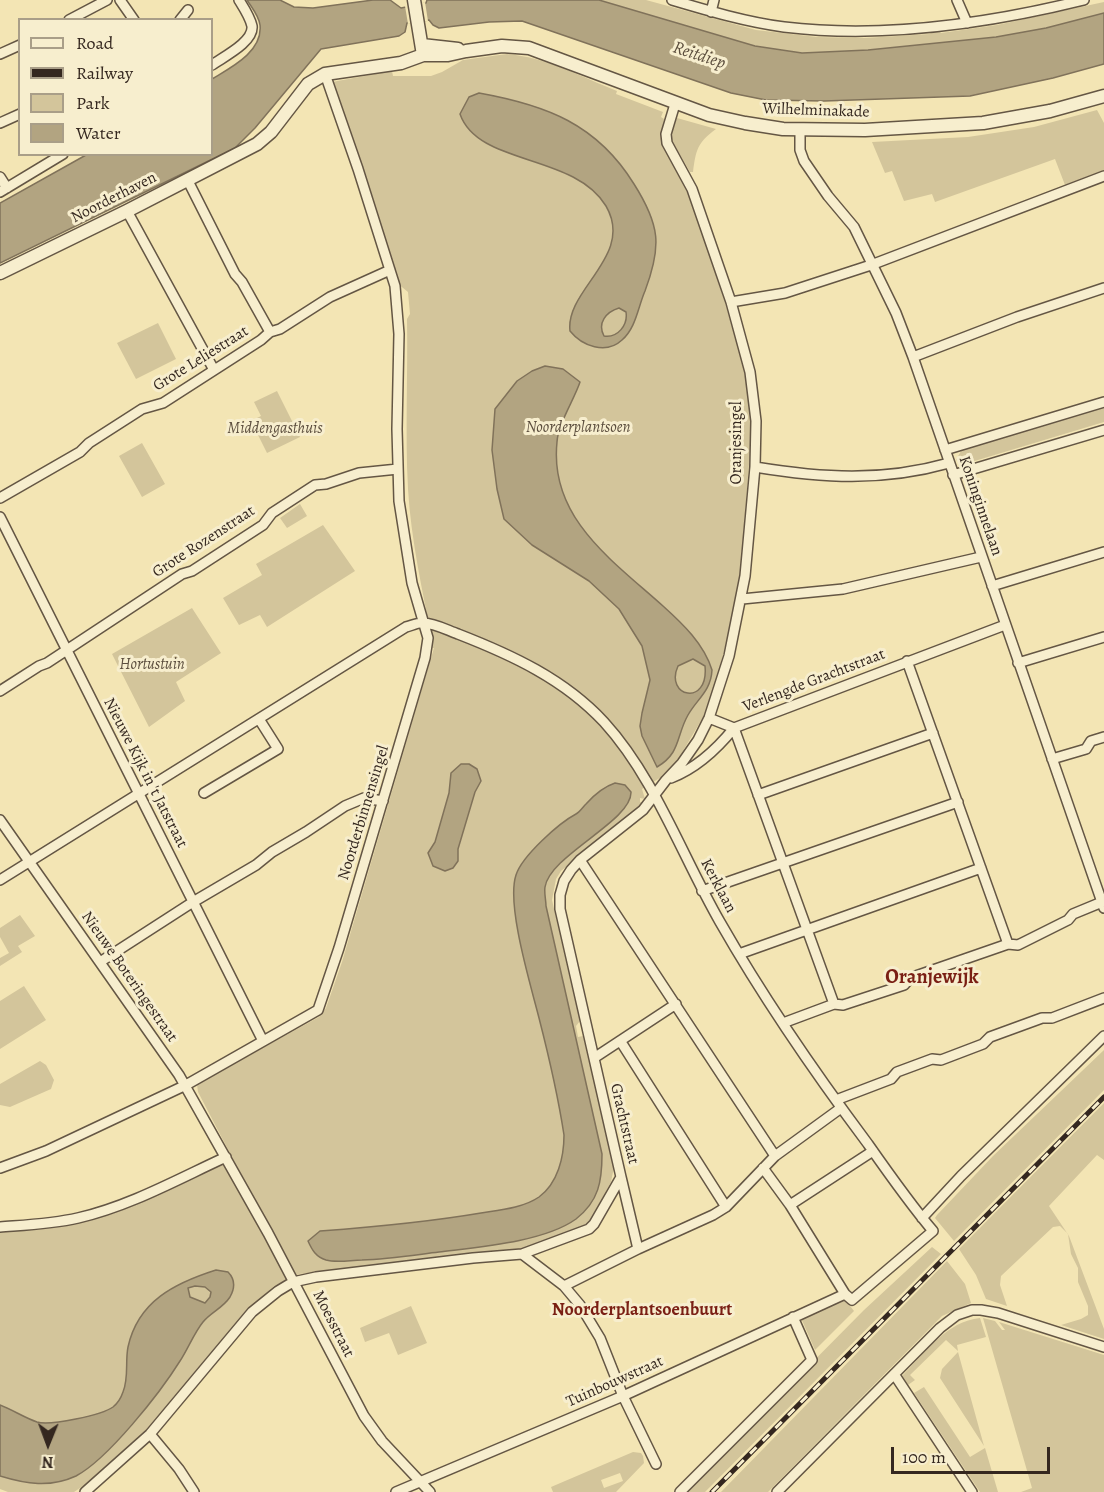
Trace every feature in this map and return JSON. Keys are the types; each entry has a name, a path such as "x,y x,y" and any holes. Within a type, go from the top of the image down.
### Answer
{"street":[{"path":"73,18 107,0"},
{"path":"120,0 133,18"},
{"path":"213,64 248,39 252,29 250,20 239,0"},
{"path":"672,0 711,12 784,27 878,31 967,23 1084,0"},
{"path":"711,12 714,0"},
{"path":"957,0 967,23"},
{"path":"414,2 422,50"},
{"path":"182,18 188,10"},
{"name":"Wilhelminakade","path":"422,50 466,51 511,45 529,48 675,104 727,120 800,130 887,129 983,123 1103,100"},
{"path":"0,54 18,46"},
{"name":"Noorderhaven","path":"0,273 127,211 262,140 308,84 325,74 401,63 422,50"},
{"name":"Noorderbinnensingel","path":"0,1168 46,1151 186,1085 313,1014 321,1005 383,801 425,658 428,638 412,583 403,530 398,469 399,334 395,286 325,74"},
{"name":"Oranjesingel","path":"666,780 682,763 709,718 729,656 742,599 755,467 756,421 750,372 731,302 692,189 667,143 666,134 675,104"},
{"path":"0,123 18,115"},
{"name":"Koninginnelaan","path":"800,130 800,150 804,162 854,227 896,313 1103,905"},
{"path":"0,177 3,190 60,156"},
{"path":"731,302 785,293 871,265 1104,176"},
{"path":"187,179 235,274 242,282 270,332"},
{"path":"127,211 214,370"},
{"name":"Grote Leliestraat","path":"0,498 80,452 89,443 142,409 163,403 270,332 280,329 345,290 390,270"},
{"path":"913,357 1017,317 1104,288"},
{"path":"945,450 1104,402"},
{"path":"953,475 1104,429"},
{"path":"755,467 804,475 844,478 885,476 949,463"},
{"name":"Grote Rozenstraat","path":"0,691 263,525 272,513 315,485 326,484 359,473 398,469"},
{"name":"Nieuwe Kijk in 't Jatstraat","path":"0,517 263,1041"},
{"path":"992,586 1104,552"},
{"path":"742,599 843,589 981,556"},
{"path":"0,880 406,627 423,622"},
{"name":"Kerklaan","path":"423,622 484,644 542,672 573,692 630,754 654,795 702,891 739,954 838,1104 933,1232"},
{"name":"Verlengde Grachtstraat","path":"654,795 666,780 688,771 723,742 734,728 1005,625"},
{"path":"1018,663 1104,637"},
{"path":"907,661 1008,944"},
{"path":"709,718 734,728 834,1004"},
{"path":"204,793 278,749 259,719"},
{"path":"758,795 933,734"},
{"path":"1052,759 1086,749 1091,741 1104,737"},
{"name":"Grachtstraat","path":"293,1282 316,1277 462,1259 522,1254 589,1229 594,1224 621,1176 560,909 560,895 564,881 580,860 643,810 654,795"},
{"path":"100,962 352,802 364,798 383,801"},
{"path":"702,891 958,802"},
{"name":"Nieuwe Boteringestraat","path":"0,819 186,1085 226,1157"},
{"path":"580,860 775,1156"},
{"path":"739,954 981,868"},
{"path":"783,1023 834,1004 843,1005 874,995 904,984 910,978 1008,944 1018,945 1068,920 1073,914 1103,905"},
{"path":"564,1286 638,1249 704,1220 726,1207 775,1156 838,1104 891,1079 897,1072 932,1059 941,1060 983,1044 990,1037 1042,1018 1052,1018 1104,998"},
{"path":"594,1058 676,1005"},
{"path":"922,1218 961,1176 1101,1038"},
{"path":"621,1042 726,1207"},
{"path":"790,1205 873,1152"},
{"path":"0,1227 51,1223 91,1215 125,1204 226,1157"},
{"name":"Moesstraat","path":"226,1157 364,1416 382,1441 430,1492"},
{"path":"763,1168 790,1205 848,1297"},
{"path":"621,1176 638,1249"},
{"name":"Tuinbouwstraat","path":"396,1492 623,1396 793,1317 848,1297 933,1232"},
{"path":"522,1254 564,1286 580,1305 600,1338 623,1396 656,1464"},
{"path":"85,1492 150,1434 252,1312 293,1282"},
{"path":"777,1492 945,1323 957,1315 972,1310 998,1313 1104,1347"},
{"path":"680,1492 812,1360 793,1317"},
{"path":"894,1374 972,1492"},
{"path":"150,1434 179,1469 194,1492"}],"green space":[{"path":"599,0 646,0 756,30 817,37 865,38 929,34 938,30 941,33 997,25 1104,2 1104,13 1046,28 996,37 868,50 802,53 755,46"},
{"name":"Noorderplantsoen","path":"507,54 535,59 563,68 617,91 616,94 663,112 661,140 696,213 743,364 750,408 750,452 740,575 733,616 705,714 680,756 666,774 642,789 645,799 640,798 640,802 643,803 561,871 556,879 552,900 580,1021 576,1026 578,1037 583,1036 614,1167 611,1182 589,1223 522,1250 299,1274 274,1286 250,1308 145,1431 122,1455 86,1484 74,1492 8,1492 0,1489 0,1231 58,1226 92,1219 140,1202 217,1166 228,1167 235,1163 198,1092 197,1084 319,1017 326,1008 342,962 434,648 431,648 432,639 409,508 407,319 410,314 408,292 397,283 332,82 392,71 393,76 431,76 463,60"},
{"path":"1097,110 1104,123 1104,170 1065,185 1055,159 935,202 932,194 904,201 892,171 885,173 872,142 968,137 1034,127"},
{"path":"677,118 716,129 698,148 693,172 690,172 672,141 671,135"},
{"path":"158,323 176,359 136,379 117,343"},
{"name":"Middengasthuis","path":"277,391 300,437 267,453 251,421 261,416 254,402"},
{"path":"1104,406 1104,422 968,463 956,460 961,451 966,449"},
{"path":"142,443 165,484 142,497 119,456"},
{"path":"300,504 307,516 287,528 280,518"},
{"path":"323,525 355,571 267,627 260,615 239,625 223,598 262,575 256,564"},
{"name":"Hortustuin","path":"192,608 221,653 176,682 185,701 149,727 112,654"},
{"path":"20,915 35,936 18,946 22,952 0,966 0,958 9,953 0,937 0,928"},
{"path":"24,986 46,1020 0,1049 0,1001"},
{"path":"1104,1050 1104,1090 954,1241 935,1218 937,1215 993,1156"},
{"path":"40,1061 46,1065 54,1080 51,1089 10,1107 0,1105 0,1084"},
{"path":"1104,1103 1104,1160 1097,1155 1049,1206 1067,1233 1060,1226 1053,1227 1001,1276 1000,1285 1007,1306 986,1299 976,1275 959,1249"},
{"path":"1068,1235 1104,1329 1104,1339 1061,1325 1088,1315 1088,1306 1078,1282 1078,1268 1071,1254"},
{"path":"932,1247 941,1254 705,1492 684,1492 864,1310"},
{"path":"947,1261 965,1284 971,1303 942,1316 768,1492 721,1492"},
{"path":"844,1298 854,1311 815,1350 801,1318"},
{"path":"411,1306 427,1343 398,1355 389,1333 365,1342 360,1328"},
{"path":"980,1318 986,1337 957,1345 958,1351 946,1340 910,1375 915,1380 908,1385 902,1376 928,1348 957,1325"},
{"path":"983,1318 995,1321 1002,1330 1005,1330 999,1322 1104,1355 1104,1492 1021,1492 1032,1488"},
{"path":"958,1352 984,1446 940,1378 942,1369"},
{"path":"924,1387 970,1457 985,1448 998,1492 980,1492 914,1393"},
{"path":"633,1452 641,1453 643,1456 644,1463 616,1492 553,1492 551,1487","holes":["620,1473 623,1481 604,1488 601,1480"]}],"water":[{"name":"Reitdiep","path":"247,0 280,0 294,7 313,8 390,0 401,8 426,3 427,0 599,0 755,46 802,53 868,50 996,37 1046,28 1104,13 1104,64 970,96 824,101 766,100 731,93 522,21 439,28 429,20 407,23 405,32 399,36 321,49 255,128 235,148 0,263 0,203 84,156 213,156 213,78 228,70 251,51 260,35 260,25"},
{"path":"479,93 503,98 548,111 568,120 604,146 619,163 643,199 656,236 654,261 634,323 627,335 616,345 594,347 581,341 570,331 571,316 578,301 606,256 612,241 613,224 606,206 591,189 572,177 486,143 470,131 460,114 469,97","holes":["619,308 626,312 624,326 621,330 614,335 604,336 602,322 607,315"]},
{"path":"545,366 563,369 580,382 560,428 557,442 557,469 563,493 574,515 588,536 605,554 685,627 704,652 712,670 709,684 688,715 674,750 665,762 657,767 642,736 640,726 650,680 642,646 619,609 589,581 532,545 504,519 492,450 495,409 517,381","holes":["693,659 705,666 704,679 700,688 688,693 681,690 675,677 678,666"]},
{"path":"461,764 469,764 477,769 481,781 475,792 458,849 458,861 453,868 445,871 433,866 428,853 435,842 449,793 451,773"},
{"path":"615,783 625,785 631,792 628,803 619,815 561,863 550,875 545,887 546,906 602,1154 600,1182 590,1205 576,1219 563,1227 510,1242 381,1259 335,1261 320,1257 308,1241 320,1231 421,1222 511,1208 539,1197 551,1184 559,1169 564,1135 550,1062 517,925 514,906 516,875 542,841 579,812 596,794"},
{"path":"216,1270 228,1272 234,1284 230,1297 203,1322 160,1390 118,1441 89,1467 66,1480 38,1484 0,1476 0,1405 44,1423 88,1416 113,1407 125,1387 128,1347 140,1317 160,1296","holes":["205,1287 211,1292 205,1303 190,1297 188,1288"]}],"pier":[{"path":"425,2 428,21 408,24 405,6"}],"railway":[{"path":"712,1492 1104,1097"}],"district":[{"name":"Oranjewijk","path":"932,978"},
{"name":"Noorderplantsoenbuurt","path":"642,1311"}]}
